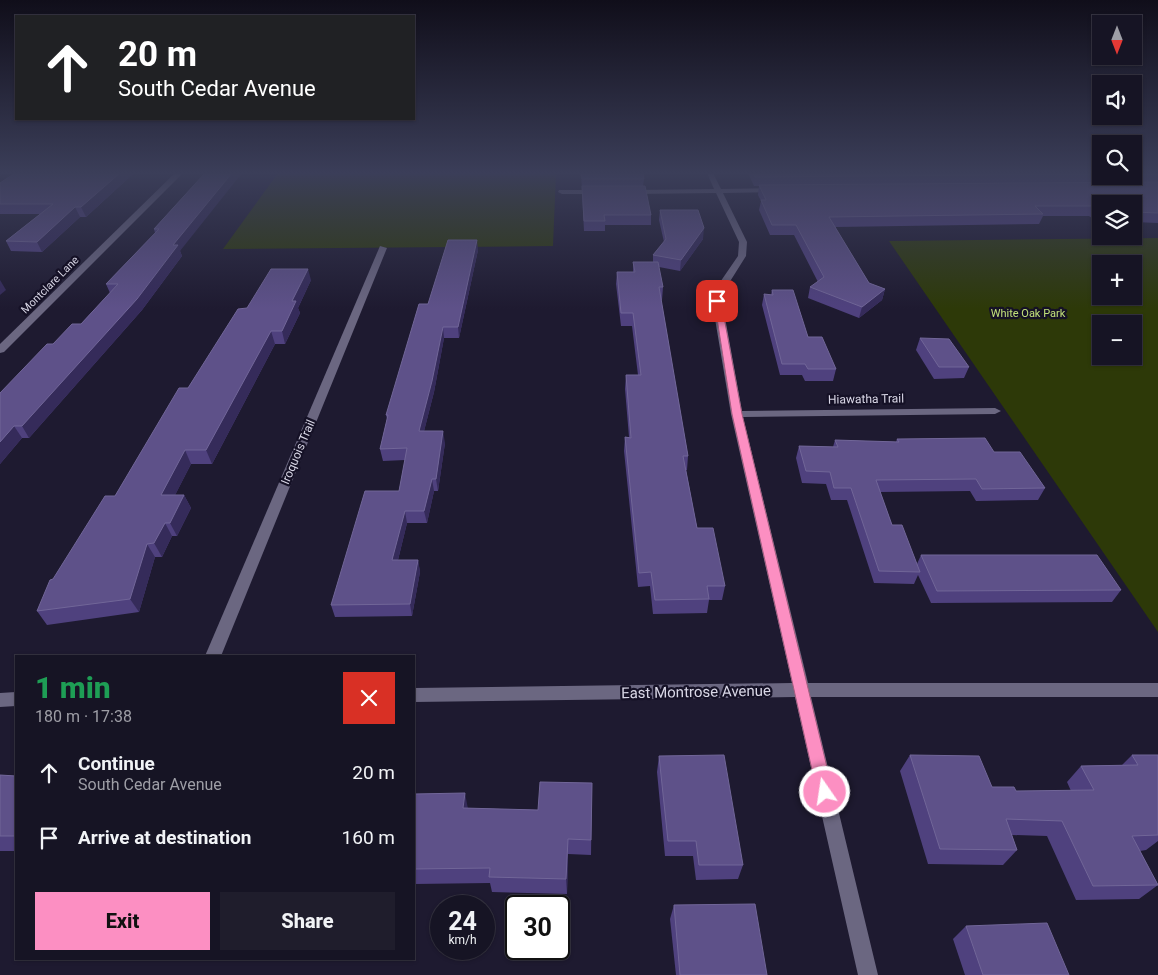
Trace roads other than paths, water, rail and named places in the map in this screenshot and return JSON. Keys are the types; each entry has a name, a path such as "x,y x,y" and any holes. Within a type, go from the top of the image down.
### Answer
{"street":[{"name":"Montclare Lane","path":"0,350 133,218"},
{"path":"731,218 743,242 742,256 718,291 717,301 737,414 868,975"},
{"name":"Iroquois Trail","path":"213,655 383,248"},
{"name":"Hiawatha Trail","path":"737,414 995,411"},
{"name":"East Montrose Avenue","path":"415,695 801,690 1158,690"},
{"path":"0,700 15,700"}],"park label":[{"name":"White Oak Park","path":"1028,313"}]}
